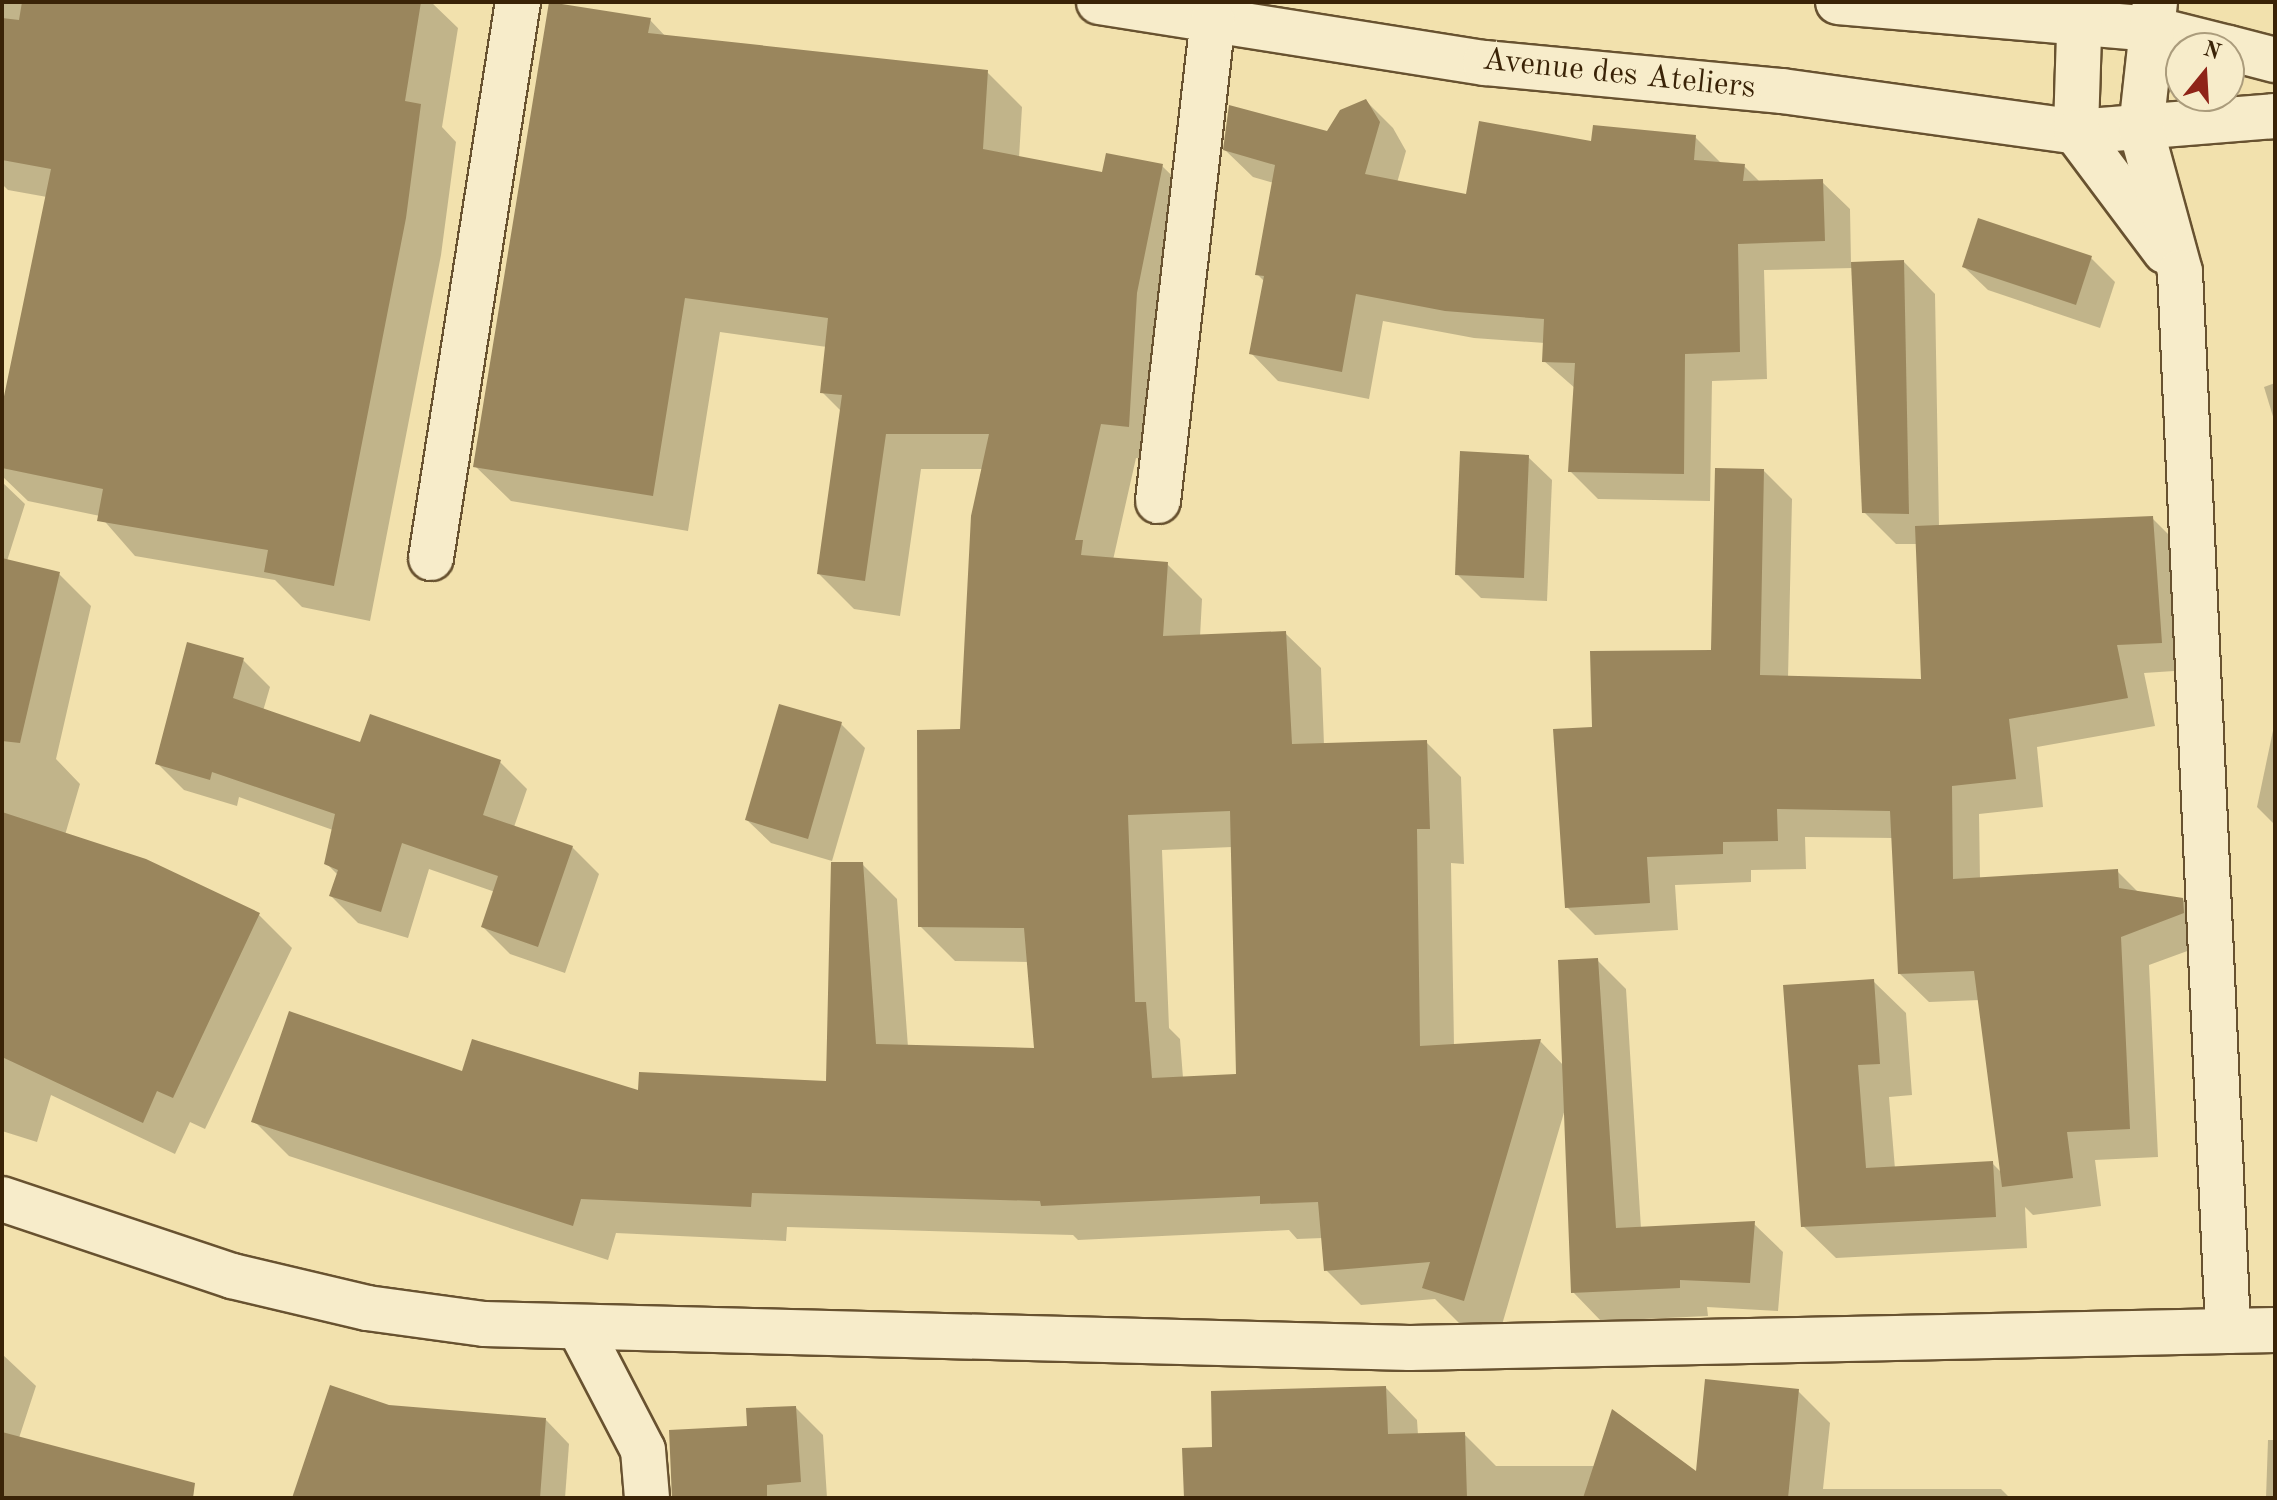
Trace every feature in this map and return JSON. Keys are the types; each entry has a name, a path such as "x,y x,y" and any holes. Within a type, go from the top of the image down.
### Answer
{"street":[{"path":"431,558 518,2"},
{"name":"Avenue des Ateliers","path":"1099,2 1485,63 1782,91 2076,132 2275,116"},
{"path":"1838,2 2154,16 2191,32"},
{"path":"2079,13 2076,132 2180,272"},
{"path":"2154,16 2141,129 2180,272 2228,1331"},
{"path":"1158,501 1213,21"},
{"path":"2245,52 2275,60"},
{"path":"2,1199 232,1276 367,1308 484,1324 580,1329 1410,1348 2275,1330"},
{"path":"580,1329 643,1450 647,1498"}],"building":[{"path":"22,2 421,2 405,101 421,104 406,218 334,586 264,572 268,550 97,521 103,489 2,468 2,406 51,169 2,160 2,18 19,20"},
{"path":"549,2 651,18 648,33 988,70 983,149 1102,172 1106,153 1163,164 1137,293 1129,427 1101,424 1075,540 1083,540 1081,555 1168,562 1163,636 1286,631 1292,744 1427,740 1430,829 1417,829 1420,1046 1541,1039 1464,1301 1422,1288 1430,1262 1324,1271 1318,1202 1260,1204 1260,1196 1041,1206 1040,1201 752,1193 751,1207 581,1199 573,1226 251,1122 289,1011 462,1071 472,1039 638,1090 639,1072 826,1081 831,862 863,862 876,1044 1034,1048 1024,928 918,927 917,730 960,729 971,516 989,434 886,434 865,581 817,574 842,395 820,393 828,318 685,298 653,496 473,467","holes":["1230,811 1236,1074 1152,1078 1146,1002 1135,1002 1128,815"]},
{"path":"1366,99 1380,122 1365,174 1466,194 1479,121 1591,141 1593,125 1696,135 1694,160 1745,164 1743,181 1823,179 1825,241 1738,244 1740,352 1685,354 1684,474 1568,472 1575,363 1542,362 1544,319 1445,311 1356,294 1342,372 1249,354 1264,276 1255,275 1275,165 1223,150 1229,105 1327,131 1340,110"},
{"path":"1978,218 2092,256 2076,305 1962,267"},
{"path":"1904,260 1909,514 1862,513 1851,262"},
{"path":"1460,451 1529,455 1524,578 1455,575"},
{"path":"1715,468 1764,469 1760,675 1921,679 1915,526 2153,516 2162,643 2117,645 2128,698 2009,719 2016,779 1952,786 1953,879 2118,869 2119,888 2183,898 2184,913 2121,937 2130,1129 2067,1132 2073,1178 2002,1187 1974,971 1898,974 1890,811 1777,809 1778,841 1723,842 1723,854 1647,857 1650,903 1565,908 1553,729 1592,727 1590,651 1711,650"},
{"path":"2,558 60,572 20,743 2,741"},
{"path":"187,642 244,658 233,698 360,742 370,714 501,760 483,815 573,846 538,947 481,927 498,876 402,843 381,912 329,896 338,870 324,864 335,814 212,772 210,780 155,764"},
{"path":"779,704 842,722 808,839 745,820"},
{"path":"2,812 146,859 260,913 173,1098 157,1091 143,1123 2,1057"},
{"path":"1598,958 1616,1228 1755,1221 1750,1283 1680,1280 1680,1288 1571,1293 1558,960"},
{"path":"1874,979 1880,1064 1858,1065 1866,1168 1993,1161 1996,1217 1801,1227 1783,985"},
{"path":"1705,1379 1799,1389 1788,1498 1583,1498 1612,1409 1696,1471"},
{"path":"330,1385 389,1405 546,1418 540,1498 292,1498"},
{"path":"1386,1386 1388,1434 1465,1432 1467,1498 1184,1498 1182,1448 1212,1447 1211,1391"},
{"path":"796,1406 801,1482 767,1485 767,1498 672,1498 669,1430 747,1426 746,1408"},
{"path":"2,1432 195,1483 193,1498 2,1498"}]}
